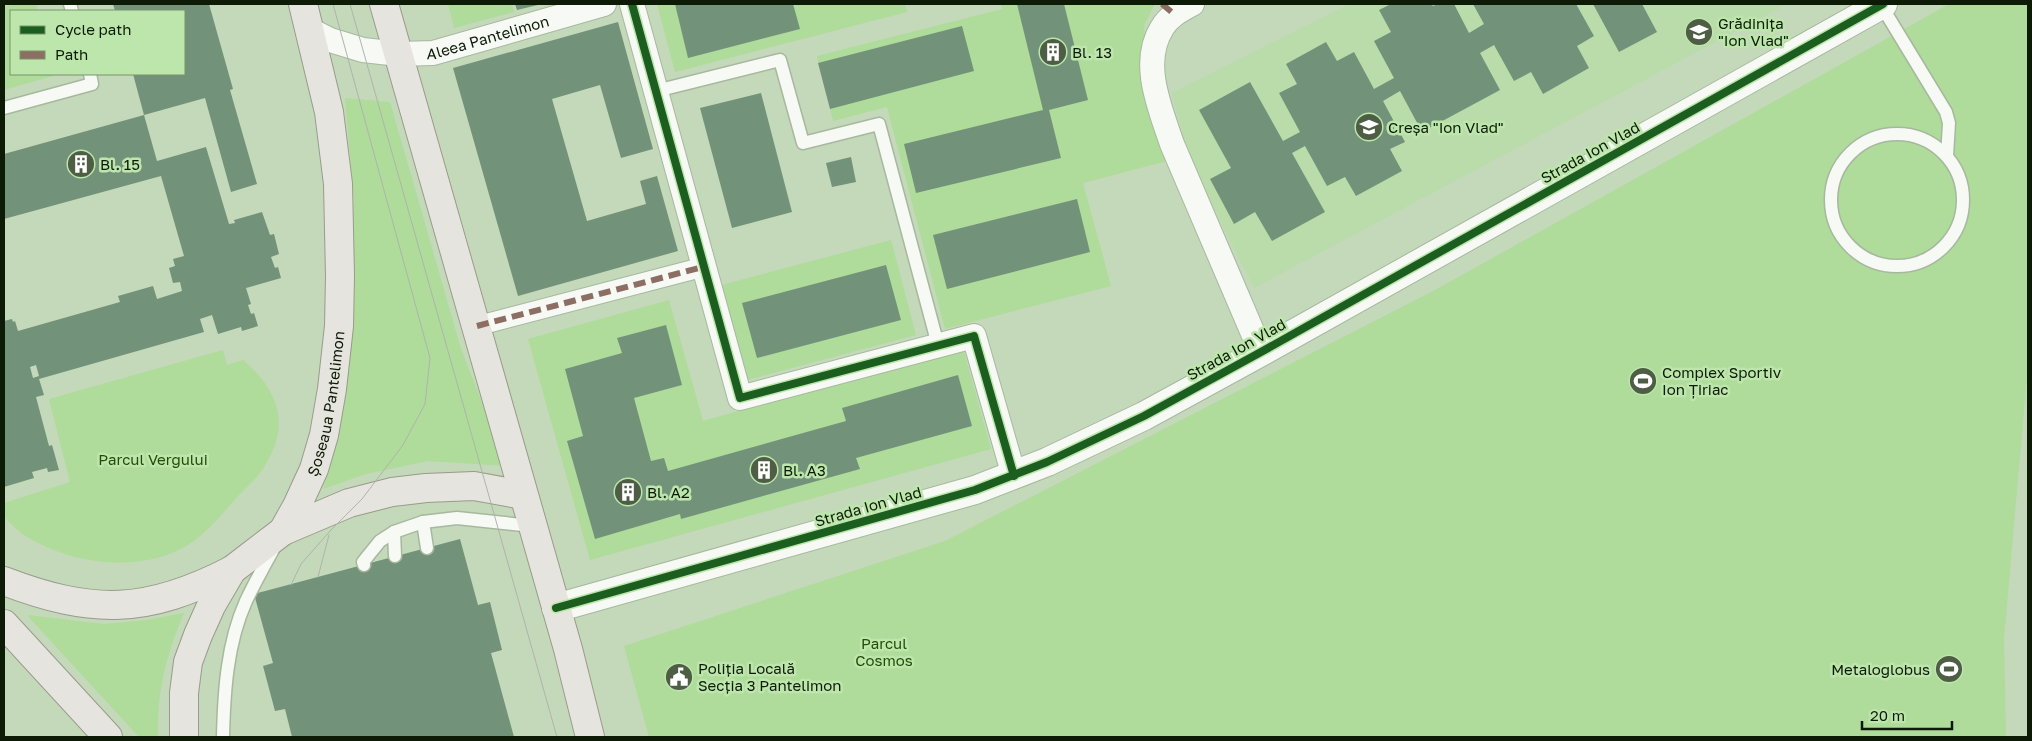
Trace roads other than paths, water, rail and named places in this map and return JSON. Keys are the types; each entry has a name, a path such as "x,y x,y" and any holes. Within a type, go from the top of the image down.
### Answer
{"main road":[{"name":"Șoseaua Pantelimon","path":"184,737 184,693 188,662 211,606 232,570 283,531 297,506 314,469 332,389 339,326 340,241 335,148 328,104 303,4"},
{"path":"384,4 477,326 590,737"},
{"path":"283,531 349,503 392,492 426,488 474,486 523,495"},
{"path":"4,582 72,602 107,606 140,603 175,596 232,570"},
{"path":"4,624 108,737"}],"street":[{"name":"Aleea Pantelimon","path":"399,54 433,53 604,4"},
{"path":"632,4 740,398 974,336 1014,476"},
{"path":"1192,4 1174,14 1162,27 1155,42 1152,76 1160,109 1172,144 1261,352"},
{"name":"Strada Ion Vlad","path":"556,608 975,490 1047,462 1144,416 1261,352 1882,4"},
{"path":"310,30 344,45 363,50 399,54"},
{"path":"477,326 703,267"}],"lane":[{"path":"1882,4 1946,112 1949,123 1947,156 1959,175 1964,196 1962,217 1953,237 1938,253 1919,263 1898,267 1877,264 1857,254 1842,237 1833,217 1831,195 1836,173 1848,155 1866,141 1887,134 1910,135 1930,142 1947,156"},
{"path":"656,90 780,60 803,144 879,124 938,345"},
{"path":"4,108 92,84 90,75"},
{"path":"364,565 363,562 380,541 394,532 423,522 457,518 532,526"},
{"path":"423,522 427,548"},
{"path":"223,737 228,667 234,638 246,602 283,531"},
{"path":"394,532 395,556"}],"tram line":[{"path":"291,585 301,564 362,499 403,445 425,404 430,358 333,4"},
{"path":"350,4 557,737"},
{"path":"318,577 329,535"}],"place":[{"name":"Grădinița \"Ion Vlad\"","path":"1699,32"},
{"name":"Bl. 13","path":"1053,52"},
{"name":"Creșa \"Ion Vlad\"","path":"1369,127"},
{"name":"Bl. 15","path":"81,164"},
{"name":"Complex Sportiv Ion Țiriac","path":"1643,381"},
{"name":"Bl. A3","path":"764,470"},
{"name":"Bl. A2","path":"628,492"},
{"name":"Metaloglobus","path":"1949,669"},
{"name":"Poliția Locală Secția 3 Pantelimon","path":"679,677"}],"park label":[{"name":"Parcul Vergului","path":"153,459"},
{"name":"Parcul Cosmos","path":"884,652"}]}
